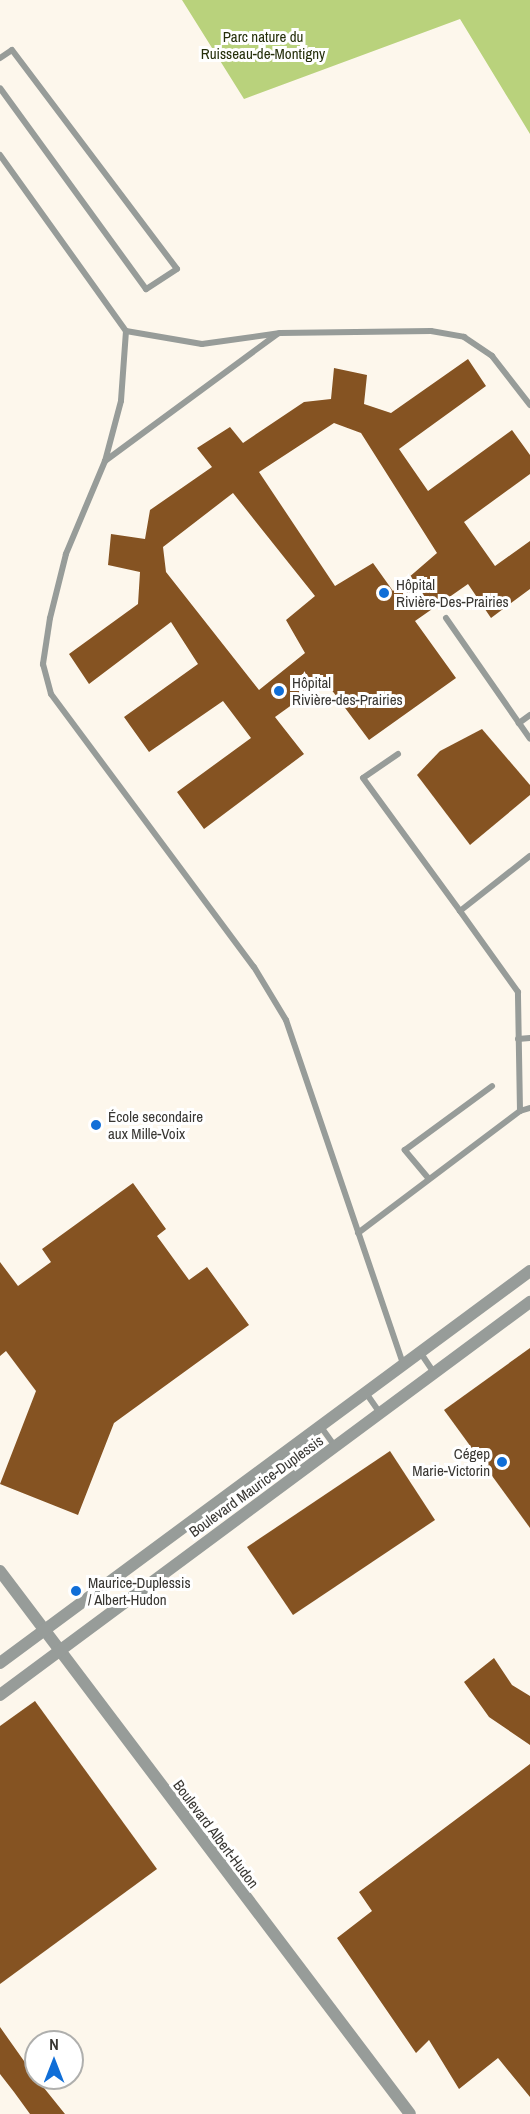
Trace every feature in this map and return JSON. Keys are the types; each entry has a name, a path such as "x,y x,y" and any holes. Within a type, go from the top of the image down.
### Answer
{"street":[{"name":"Boulevard Maurice-Duplessis","path":"0,1664 530,1271"},
{"name":"Boulevard Maurice-Duplessis","path":"0,1695 530,1302"},
{"name":"Boulevard Albert-Hudon","path":"0,1571 58,1651 410,2114"}],"lane":[{"path":"0,58 12,50 177,269 146,289 0,88"},
{"path":"0,155 126,331 121,401 105,461 66,554 50,618 43,664 51,694 254,967 286,1020 403,1364"},
{"path":"126,331 202,344 280,333 431,331 464,338 492,356 530,405"},
{"path":"105,461 280,333"},
{"path":"446,618 530,739"},
{"path":"519,723 530,715"},
{"path":"398,754 363,778 518,992 520,1111"},
{"path":"460,911 530,856"},
{"path":"518,1039 530,1038"},
{"path":"429,1179 405,1150 492,1086"},
{"path":"358,1233 520,1111 530,1108"},
{"path":"419,1352 434,1373"},
{"path":"366,1393 381,1413"},
{"path":"321,1427 335,1446"}],"green space":[{"name":"Parc nature du Ruisseau-de-Montigny","path":"182,0 530,0 530,134 460,19 244,99"}],"building":[{"name":"Hôpital Rivière-Des-Prairies","path":"468,359 486,386 399,449 428,491 512,430 530,455 530,474 464,522 495,566 530,541 530,589 491,618 468,584 415,621 456,678 369,740 325,681 275,717 304,754 204,829 177,792 251,738 223,701 149,752 124,717 198,664 171,622 89,684 69,654 138,604 140,572 108,565 111,534 145,539 150,510 212,467 197,448 230,427 243,443 304,402 331,399 334,368 367,375 364,404 391,413","holes":["334,423 361,433 437,553 393,591 373,563 335,586 259,472","233,493 315,596 286,620 305,653 259,690 166,572 163,547"]},
{"path":"482,729 530,785 530,795 470,845 417,775 440,751"},
{"path":"133,1183 166,1229 157,1236 189,1280 207,1267 249,1325 114,1423 78,1515 0,1484 36,1391 6,1351 0,1356 0,1262 18,1286 51,1262 42,1249"},
{"path":"530,1348 530,1528 444,1410"},
{"path":"390,1451 435,1520 293,1615 247,1547"},
{"path":"494,1658 512,1685 530,1696 530,1745 489,1717 464,1682"},
{"path":"35,1701 157,1869 0,1984 0,1726"},
{"path":"530,1764 530,2097 498,2058 459,2089 429,2040 416,2053 337,1938 372,1911 359,1892"},
{"path":"0,2027 24,2061 24,2090 46,2090 65,2114 30,2114 0,2074"}],"place":[{"name":"Hôpital Rivière-Des-Prairies","path":"384,593"},
{"name":"Hôpital Rivière-des-Prairies","path":"279,691"},
{"name":"École secondaire aux Mille-Voix","path":"96,1125"},
{"name":"Cégep Marie-Victorin","path":"502,1462"},
{"name":"Maurice-Duplessis / Albert-Hudon","path":"76,1591"}]}
